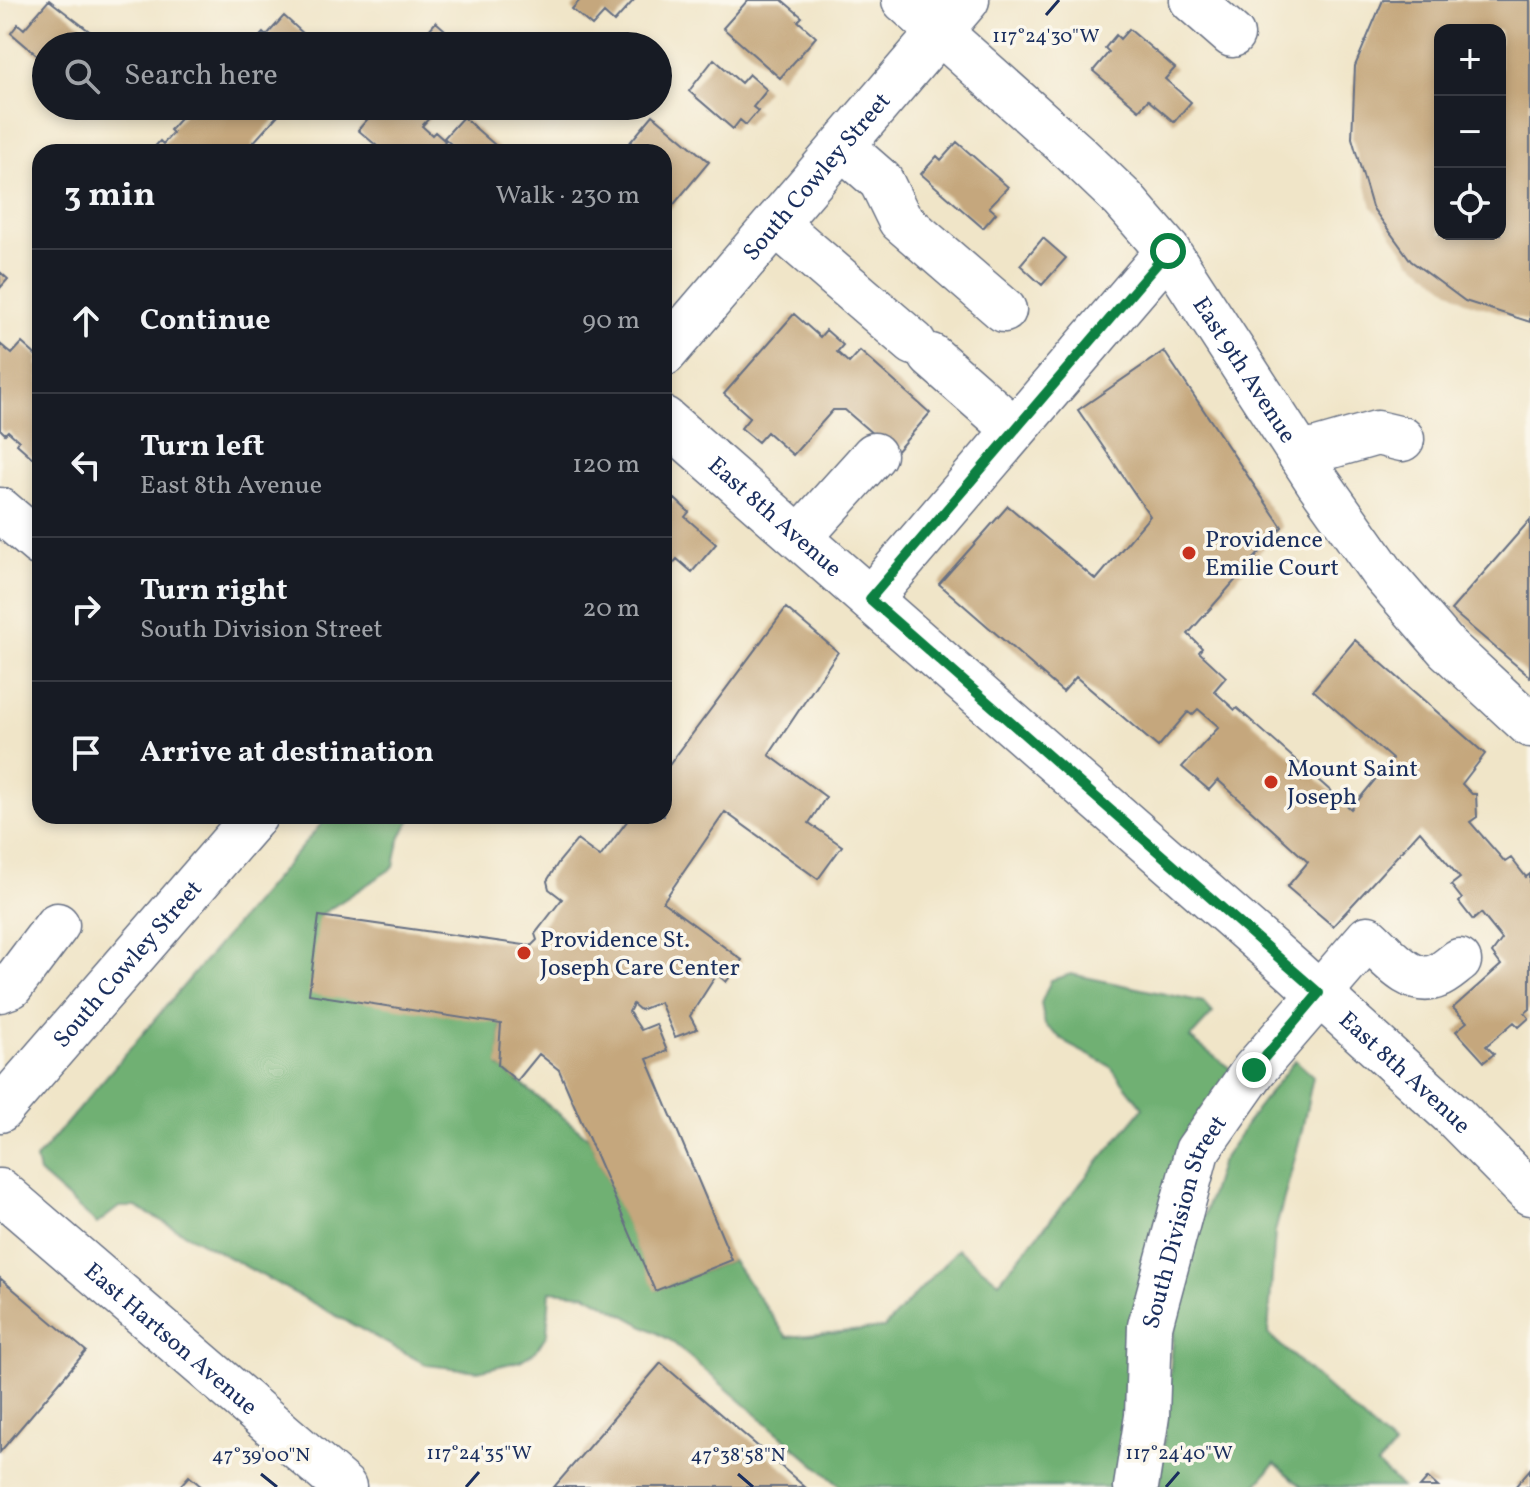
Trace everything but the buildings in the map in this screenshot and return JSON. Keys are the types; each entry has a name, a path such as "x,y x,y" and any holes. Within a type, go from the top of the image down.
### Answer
{"street":[{"name":"East 9th Avenue","path":"904,0 954,16 1075,153 1123,199 1168,251 1306,463 1384,575 1438,638 1530,725"},
{"path":"1192,0 1232,35"},
{"name":"South Cowley Street","path":"672,345 954,16"},
{"path":"842,147 881,181 900,220 1004,310"},
{"path":"776,224 1014,429"},
{"path":"870,599 1168,251"},
{"name":"East 8th Avenue","path":"672,426 1319,993 1453,1115 1530,1193"},
{"path":"800,537 874,455"},
{"path":"0,510 32,537"},
{"name":"South Cowley Street","path":"0,1110 248,824"},
{"path":"0,990 11,986 57,925"},
{"name":"South Division Street","path":"1136,1487 1147,1416 1150,1326 1197,1151 1254,1070 1368,938 1408,974 1422,980 1437,976 1459,961"},
{"name":"East Hartson Avenue","path":"0,1191 344,1487"}],"green space":[{"path":"321,824 408,824 400,840 394,867 319,916 501,1024 499,1066 589,1138 656,1290 732,1260 787,1337 884,1328 958,1249 999,1282 1143,1108 1110,1066 1069,1045 1045,1025 1041,1003 1051,980 1071,974 1203,1002 1213,1013 1190,1038 1232,1070 1180,1156 1154,1225 1137,1317 1121,1487 841,1487 670,1340 586,1294 550,1291 547,1334 536,1351 520,1361 478,1371 427,1365 136,1207 119,1207 97,1224 39,1173 36,1159"},
{"path":"1295,1060 1313,1076 1275,1232 1268,1334 1394,1447 1377,1465 1402,1487 1302,1487 1275,1463 1254,1487 1160,1487 1176,1307 1220,1164"}],"place":[{"name":"Providence Emilie Court","path":"1189,553"},
{"name":"Mount Saint Joseph","path":"1271,782"},
{"name":"Providence St. Joseph Care Center","path":"524,953"}],"route":[{"path":"1168,251 870,599 1319,993 1254,1070"}]}
